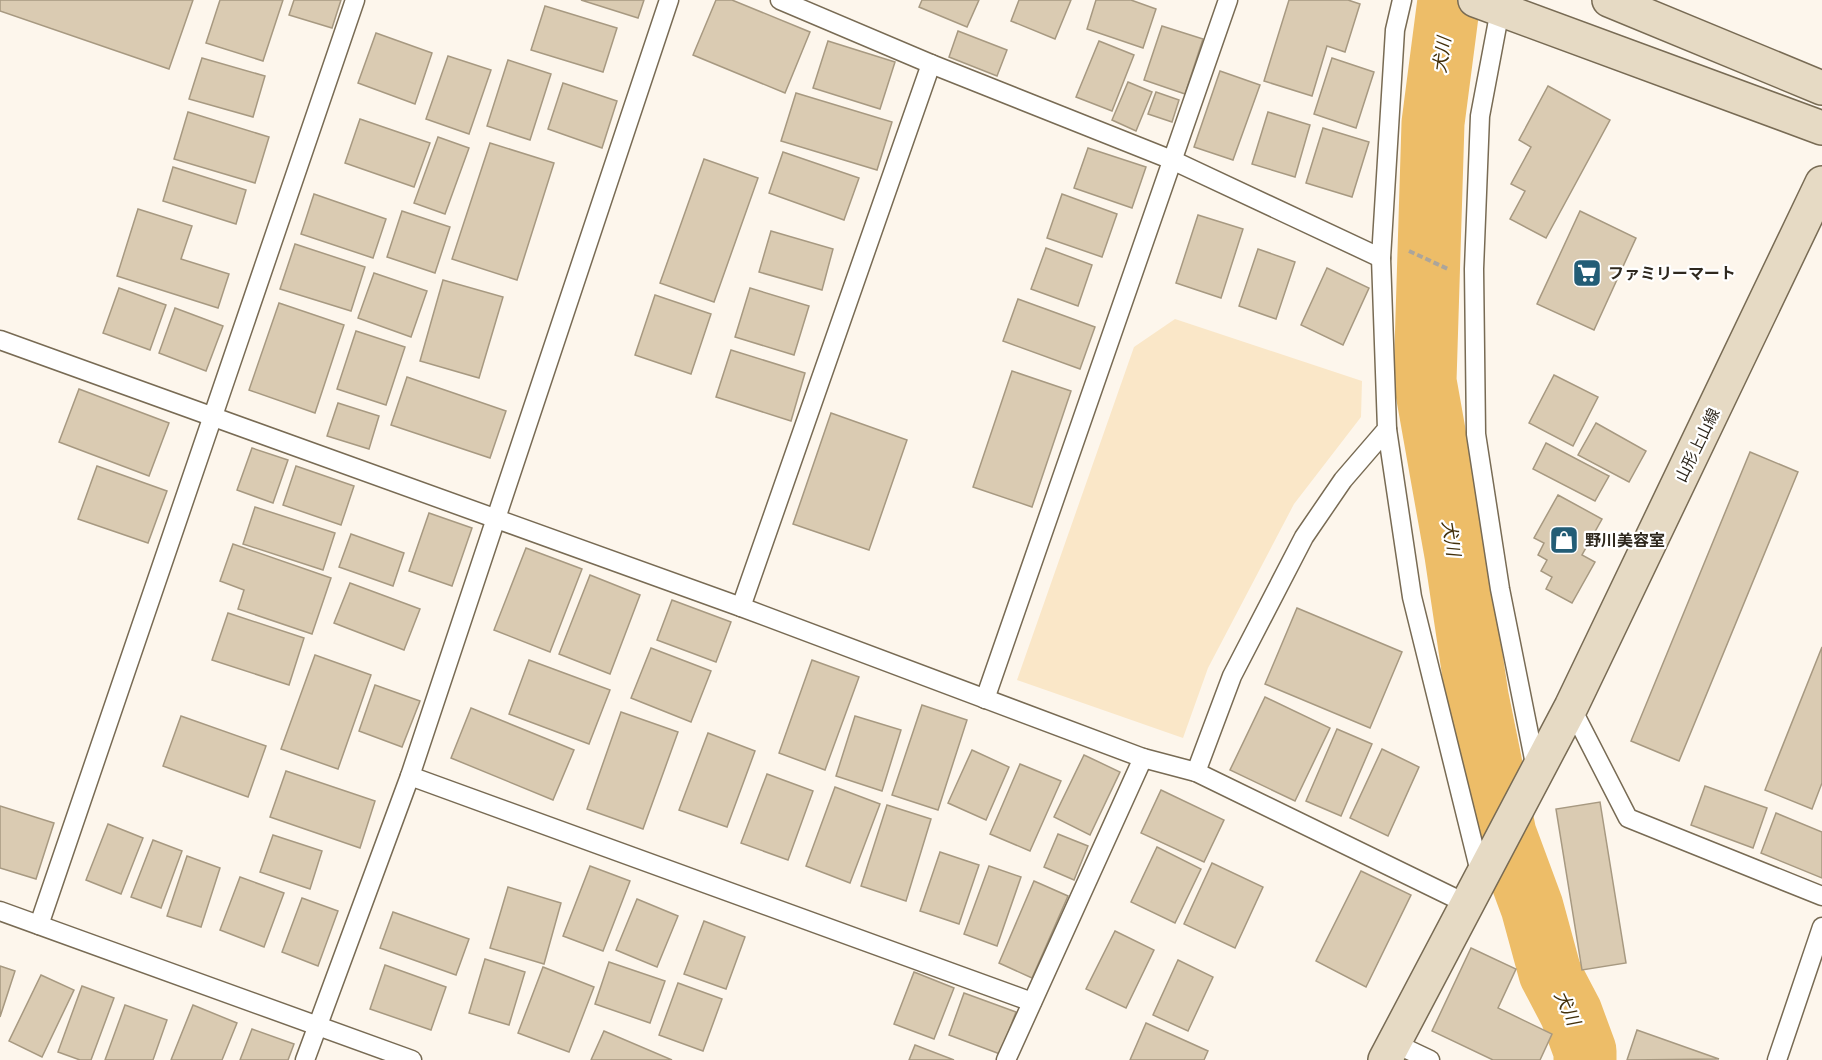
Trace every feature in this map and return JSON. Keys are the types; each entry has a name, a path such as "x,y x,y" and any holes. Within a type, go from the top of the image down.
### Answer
{"street":[{"path":"1609,0 1822,88"},
{"path":"1488,6 1822,128"},
{"name":"山形上山線","path":"1390,1052 1571,707 1822,183"}],"lane":[{"path":"39,925 355,0"},
{"path":"305,1060 410,776 669,0"},
{"path":"780,0 931,64 1172,160 1381,258"},
{"path":"985,699 1228,0"},
{"path":"1402,0 1394,40 1381,258 1387,429 1412,597 1474,890"},
{"path":"1488,6 1480,116 1474,269 1476,434 1500,589 1537,774"},
{"path":"741,607 931,64"},
{"path":"0,340 498,518 1143,758 1196,772 1474,890"},
{"path":"1196,772 1232,676 1304,537 1343,480 1387,429"},
{"path":"1571,707 1628,818 1822,896"},
{"path":"1006,1060 1143,758"},
{"path":"410,776 1032,1002"},
{"path":"0,911 412,1060"},
{"path":"1777,1060 1822,927"},
{"path":"1390,1052 1430,1060"}],"path":[{"path":"1404,248 1452,271"}],"shaded area":[{"path":"1175,319 1362,381 1361,417 1294,504 1208,668 1183,738 1017,680 1134,347"}],"building":[{"path":"0,0 193,0 169,69 0,11"},
{"path":"220,0 283,0 263,61 206,43"},
{"path":"294,0 341,0 332,28 289,15"},
{"path":"581,0 644,0 638,18"},
{"path":"716,0 732,0 810,32 785,93 693,55"},
{"path":"922,0 979,0 967,27 919,7"},
{"path":"1019,0 1071,0 1055,39 1011,21"},
{"path":"1096,0 1131,0 1156,9 1143,48 1087,29"},
{"path":"1289,0 1348,0 1360,4 1345,52 1327,46 1312,96 1264,81"},
{"path":"545,6 617,28 603,72 531,50"},
{"path":"1162,26 1203,39 1185,94 1144,80"},
{"path":"958,31 1007,50 997,76 949,57"},
{"path":"376,33 432,53 415,104 358,83"},
{"path":"828,41 895,62 880,109 813,88"},
{"path":"1099,41 1134,55 1112,111 1076,97"},
{"path":"448,56 491,70 469,134 426,119"},
{"path":"202,58 265,76 253,117 189,99"},
{"path":"1332,58 1374,72 1356,128 1314,114"},
{"path":"508,60 551,74 530,140 487,126"},
{"path":"1220,71 1260,85 1233,160 1194,147"},
{"path":"1128,82 1152,92 1136,131 1112,120"},
{"path":"563,83 617,101 602,148 548,129"},
{"path":"1548,86 1610,120 1546,238 1510,219 1525,191 1511,184 1531,147 1519,140"},
{"path":"1156,92 1179,100 1172,122 1148,114"},
{"path":"796,93 892,122 877,170 781,141"},
{"path":"188,112 269,137 255,183 174,159"},
{"path":"1268,112 1310,125 1295,177 1252,164"},
{"path":"360,119 430,143 414,187 345,163"},
{"path":"1323,128 1369,142 1352,197 1306,183"},
{"path":"438,137 469,148 445,214 414,203"},
{"path":"490,143 554,163 517,280 452,259"},
{"path":"1088,148 1146,167 1132,208 1074,188"},
{"path":"783,152 859,178 844,220 769,193"},
{"path":"704,159 758,178 714,302 660,283"},
{"path":"173,167 246,190 236,224 163,201"},
{"path":"314,194 386,219 373,258 301,234"},
{"path":"1062,194 1117,214 1102,257 1047,238"},
{"path":"138,209 192,226 181,259 229,274 218,308 117,276"},
{"path":"402,211 450,227 435,273 387,257"},
{"path":"1580,211 1636,238 1594,330 1537,304"},
{"path":"1198,215 1243,229 1221,298 1176,283"},
{"path":"771,231 833,249 822,290 759,272"},
{"path":"295,244 365,267 351,311 280,289"},
{"path":"1046,248 1092,265 1078,306 1031,289"},
{"path":"1258,249 1295,262 1276,319 1239,306"},
{"path":"1327,268 1369,288 1343,345 1301,325"},
{"path":"374,273 427,291 411,337 358,318"},
{"path":"443,280 503,297 479,378 420,361"},
{"path":"119,288 166,305 150,350 103,333"},
{"path":"750,288 809,306 794,355 735,337"},
{"path":"655,295 711,314 691,374 635,355"},
{"path":"1018,299 1095,327 1080,369 1003,341"},
{"path":"279,303 344,325 315,413 249,390"},
{"path":"175,308 223,326 206,371 159,353"},
{"path":"356,331 405,347 386,405 337,389"},
{"path":"731,350 805,373 791,421 716,397"},
{"path":"1012,371 1071,391 1032,507 973,487"},
{"path":"1554,375 1598,397 1573,446 1529,423"},
{"path":"407,377 506,411 490,458 391,425"},
{"path":"79,389 169,423 149,476 59,442"},
{"path":"338,403 379,416 369,449 327,436"},
{"path":"831,413 907,440 869,550 793,524"},
{"path":"1596,423 1646,451 1629,482 1578,455"},
{"path":"1546,443 1609,476 1595,501 1533,469"},
{"path":"252,448 288,460 273,503 237,490"},
{"path":"1750,452 1798,472 1679,761 1631,741"},
{"path":"97,466 167,491 148,543 78,519"},
{"path":"296,466 354,486 341,525 283,505"},
{"path":"1558,495 1602,519 1582,555 1595,562 1572,603 1546,589 1552,577 1541,571 1547,560 1538,555 1544,543 1534,538"},
{"path":"255,507 335,533 323,570 243,544"},
{"path":"429,513 472,528 452,586 409,571"},
{"path":"351,534 404,553 393,586 339,567"},
{"path":"233,544 331,578 312,634 238,609 244,590 220,581"},
{"path":"526,548 582,569 550,652 494,630"},
{"path":"590,575 640,595 610,674 559,654"},
{"path":"350,583 420,609 404,650 334,623"},
{"path":"672,600 731,622 716,662 657,640"},
{"path":"1297,608 1402,652 1370,728 1265,684"},
{"path":"228,613 304,638 289,685 212,660"},
{"path":"1822,647 1822,783 1812,809 1765,790"},
{"path":"651,648 711,671 691,722 631,698"},
{"path":"315,655 371,675 338,769 281,749"},
{"path":"529,660 610,690 589,744 509,714"},
{"path":"812,660 859,677 825,770 779,753"},
{"path":"375,685 420,701 402,747 359,731"},
{"path":"1265,697 1330,728 1295,801 1230,770"},
{"path":"922,705 967,720 938,810 892,795"},
{"path":"471,708 574,750 553,800 451,758"},
{"path":"621,712 678,732 643,829 587,809"},
{"path":"181,716 266,746 248,797 163,766"},
{"path":"855,716 901,730 882,791 836,776"},
{"path":"1337,729 1372,744 1341,816 1306,801"},
{"path":"708,733 755,751 727,827 679,810"},
{"path":"1382,749 1419,767 1388,836 1350,818"},
{"path":"972,750 1009,767 986,820 948,803"},
{"path":"1084,755 1120,772 1090,835 1054,817"},
{"path":"1020,764 1061,781 1030,851 990,834"},
{"path":"286,771 375,801 360,848 270,817"},
{"path":"767,774 813,791 788,860 741,843"},
{"path":"1705,786 1767,808 1753,848 1691,825"},
{"path":"835,787 880,804 850,883 806,866"},
{"path":"1161,790 1224,820 1204,862 1141,833"},
{"path":"1600,802 1626,963 1582,970 1556,809"},
{"path":"887,805 931,819 906,901 861,886"},
{"path":"0,806 54,823 36,879 0,868"},
{"path":"1776,813 1822,832 1822,878 1761,853"},
{"path":"108,824 143,838 121,894 86,880"},
{"path":"1058,834 1088,846 1074,880 1044,867"},
{"path":"273,835 322,851 310,889 260,872"},
{"path":"153,840 182,851 161,908 131,897"},
{"path":"1157,847 1201,869 1175,923 1131,902"},
{"path":"940,852 979,865 959,924 920,911"},
{"path":"187,856 220,868 201,927 167,916"},
{"path":"1212,863 1263,887 1235,948 1184,924"},
{"path":"590,866 630,881 603,951 563,936"},
{"path":"989,866 1021,877 997,946 964,934"},
{"path":"1361,871 1411,895 1366,987 1316,961"},
{"path":"240,877 284,893 264,947 220,930"},
{"path":"1034,881 1068,896 1032,978 999,963"},
{"path":"508,887 561,903 544,964 490,948"},
{"path":"302,898 338,911 318,966 282,952"},
{"path":"637,899 678,916 657,967 616,950"},
{"path":"393,912 469,939 456,975 380,948"},
{"path":"704,921 745,937 726,989 684,974"},
{"path":"1115,931 1154,950 1126,1008 1086,989"},
{"path":"1471,948 1516,969 1498,1008 1552,1034 1540,1060 1493,1060 1432,1031"},
{"path":"485,959 525,972 509,1025 469,1013"},
{"path":"1178,960 1213,977 1188,1031 1153,1015"},
{"path":"609,962 665,981 650,1023 595,1004"},
{"path":"385,965 446,987 431,1030 370,1009"},
{"path":"0,966 15,971 0,1017"},
{"path":"543,967 594,987 569,1052 518,1033"},
{"path":"914,972 954,988 934,1039 894,1024"},
{"path":"41,975 74,990 42,1057 9,1041"},
{"path":"678,983 722,999 703,1051 659,1035"},
{"path":"82,986 114,998 91,1060 80,1060 58,1052"},
{"path":"964,993 1016,1012 1000,1054 949,1035"},
{"path":"125,1005 167,1020 153,1060 105,1060"},
{"path":"193,1005 237,1023 222,1060 171,1060"},
{"path":"1146,1023 1208,1051 1204,1060 1130,1060"},
{"path":"252,1029 294,1044 288,1060 240,1060"},
{"path":"1637,1030 1719,1059 1627,1060"},
{"path":"604,1031 672,1060 591,1060"},
{"path":"915,1045 954,1060 909,1060"}],"waterway":[{"name":"犬川","path":"1449,0 1433,123 1425,381 1456,555 1477,696 1505,834 1532,907 1550,973 1571,1013 1585,1051 1585,1060"}],"place":[{"name":"ファミリーマート","path":"1587,273"},
{"name":"野川美容室","path":"1564,540"}]}
